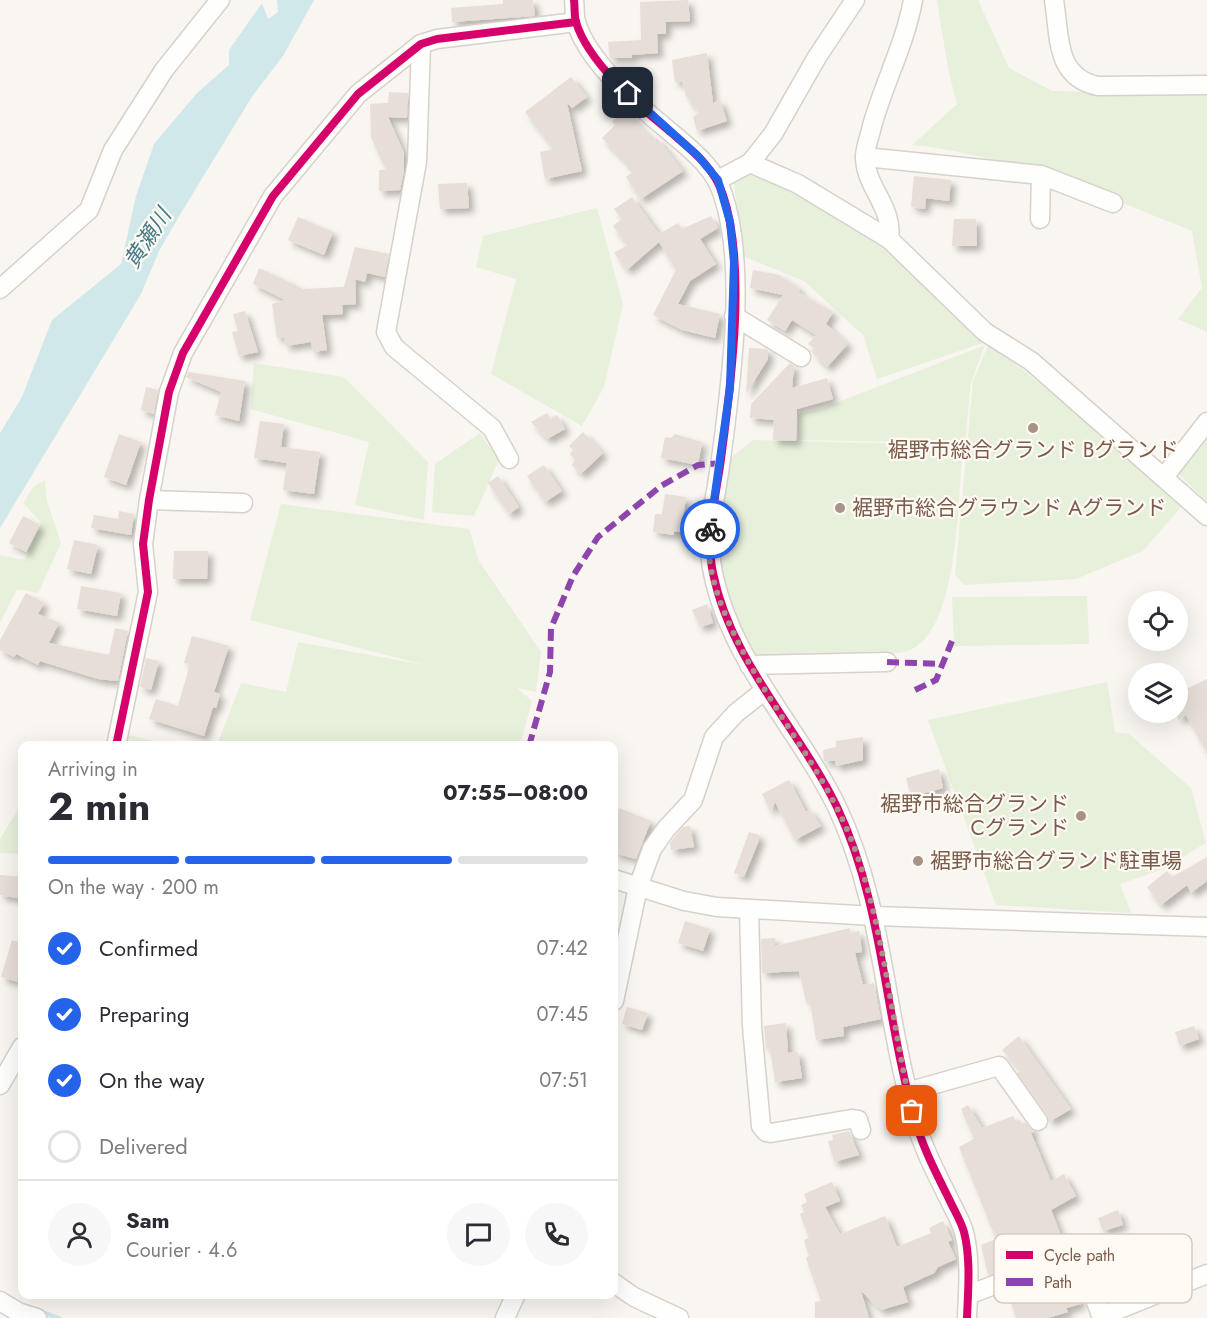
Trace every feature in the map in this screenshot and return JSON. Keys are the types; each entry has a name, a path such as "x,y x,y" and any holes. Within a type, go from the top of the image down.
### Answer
{"street":[{"path":"0,289 89,210 113,150 164,70 220,0"},
{"path":"574,0 576,22 600,65 656,120 698,156 718,180 730,222 734,262 734,316 730,388 709,539 712,570 722,610 749,665 836,804 853,844 874,916 907,1092 921,1143 963,1228 967,1245 967,1318"},
{"path":"718,180 750,163 773,134 817,57 855,0"},
{"path":"889,239 892,224 867,170 865,157 879,102 904,35 913,0"},
{"path":"1054,0 1064,61 1071,74 1081,82 1098,86 1207,85"},
{"path":"117,741 148,592 143,543 169,392 183,353 273,196 358,94 421,44 437,39 576,22"},
{"path":"421,44 417,162 386,332 394,347 492,428 509,459"},
{"path":"865,157 1041,175 1113,203"},
{"path":"750,163 798,184 889,239 985,332 1031,361 1207,516"},
{"path":"1040,219 1041,175"},
{"path":"734,316 801,357"},
{"path":"1164,477 1207,422"},
{"path":"149,500 243,503"},
{"path":"749,665 887,662"},
{"path":"618,981 638,887 652,849 666,829 693,800 714,737 736,713 765,690"},
{"path":"618,880 684,901 749,909 874,916 1207,927"},
{"path":"749,909 752,1026 761,1126 766,1132 771,1133 851,1119 858,1120 861,1130"},
{"path":"0,1085 18,1054"},
{"path":"907,1092 999,1066 1038,1121"},
{"path":"1192,1280 1207,1274"},
{"path":"968,1295 994,1285"},
{"path":"618,1286 634,1297 679,1318"},
{"path":"505,1318 514,1299"},
{"path":"0,1302 18,1312 38,1318"},
{"path":"1102,1317 1136,1303"}],"green space":[{"path":"937,0 978,0 1009,68 1052,91 1152,93 1207,90 1207,332 1178,319 1202,288 1192,231 1055,178 984,158 912,145 957,104 948,69"},
{"path":"745,173 794,187 883,240 983,343 877,379 863,335 804,281 742,256 734,182"},
{"path":"597,208 623,304 604,387 582,426 491,374 516,279 476,267 483,236"},
{"name":"裾野市総合グランド Bグランド","path":"989,343 1156,476 1181,507 1143,551 1076,579 964,585 955,575 973,381"},
{"path":"985,345 971,382 965,443 798,440 798,414 823,408"},
{"path":"254,363 344,377 428,462 424,520 355,505 369,442 250,409"},
{"path":"480,433 499,460 474,516 432,512 435,464"},
{"name":"裾野市総合グラウンド Aグランド","path":"753,440 958,445 962,458 952,562 947,591 938,617 927,637 912,649 894,654 755,657 729,607 718,556 729,459"},
{"path":"1207,440 1207,502 1178,473"},
{"path":"45,480 47,501 61,543 38,593 17,589 0,623 0,555 25,560 41,522 23,503 34,486"},
{"path":"281,504 469,529 479,561 541,652 536,692 517,688 532,701 521,741 219,741 241,683 286,692 298,642 425,665 250,620"},
{"path":"1087,596 1089,644 954,646 952,597"},
{"name":"裾野市総合グランド Cグランド","path":"1107,682 1115,732 1129,734 1191,788 1206,843 1161,870 1120,884 1131,913 996,905 928,720"},
{"path":"125,734 154,741 123,741"},
{"path":"18,810 18,854 0,853 0,839"}],"water":[{"name":"黄瀬川","path":"277,0 314,0 283,56 253,95 181,213 159,251 141,294 0,528 0,433 22,397 52,320 121,264 136,196 154,144 197,93 229,65 229,50 262,3 268,19 278,12"}],"building":[{"path":"503,0 533,0 535,16 452,22 451,8 503,4"},
{"path":"688,0 690,21 666,22 666,34 657,34 658,53 632,55 632,58 610,58 608,42 641,40 640,2"},
{"path":"707,53 713,103 720,100 727,121 697,131 693,117 699,113 686,96 682,82 675,82 672,60"},
{"path":"571,77 587,97 572,108 567,103 582,171 545,179 540,152 554,149 525,112"},
{"path":"389,92 408,93 407,118 388,117 404,153 404,171 400,190 379,191 379,170 386,170 371,137 370,104 388,103"},
{"path":"624,110 654,141 657,138 683,171 641,199 626,177 634,171 602,138 615,125 612,122"},
{"path":"914,176 951,180 949,201 926,198 925,209 911,207"},
{"path":"467,183 469,208 440,209 438,184"},
{"path":"632,197 659,234 678,223 682,229 711,216 718,228 700,239 716,264 690,281 678,304 720,314 715,338 682,330 653,315 676,270 659,242 627,270 614,253 627,245 613,226 622,219 614,209"},
{"path":"298,217 333,232 324,255 288,240"},
{"path":"954,219 976,219 977,246 952,246"},
{"path":"355,247 389,254 385,277 367,273 365,282 355,279 356,304 342,305 343,314 322,315 327,350 313,352 311,342 286,346 284,337 277,338 272,304 285,300 253,284 259,268 303,289 344,287"},
{"path":"753,270 779,275 800,289 798,292 833,312 826,324 848,344 827,367 811,351 820,352 808,344 816,335 792,320 785,331 767,320 783,295 750,288"},
{"path":"245,311 258,352 239,356 232,332 238,331 233,314"},
{"path":"749,348 768,350 768,359 746,394"},
{"path":"790,363 794,366 792,388 827,378 833,399 797,409 796,441 773,440 774,420 750,418 751,404"},
{"path":"188,372 245,381 239,421 215,415 221,392 186,377"},
{"path":"146,387 158,390 154,414 141,410"},
{"path":"547,413 551,419 557,415 565,429 547,439 531,422"},
{"path":"260,421 284,424 281,447 320,452 314,494 283,490 287,463 254,458"},
{"path":"583,432 603,453 581,474 572,465 575,460 570,454 573,450 569,446"},
{"path":"119,434 141,442 126,485 104,477"},
{"path":"675,434 702,442 698,465 661,458 665,437 671,438"},
{"path":"544,465 562,491 545,502 527,476"},
{"path":"498,476 519,507 509,514 488,483"},
{"path":"665,494 686,497 681,532 674,531 674,535 653,532 655,514 662,514"},
{"path":"119,511 134,514 131,535 91,528 94,515 118,519"},
{"path":"23,516 40,525 26,552 9,543"},
{"path":"74,540 98,545 91,574 67,569"},
{"path":"174,551 208,551 207,579 173,579"},
{"path":"81,586 121,593 117,616 77,609"},
{"path":"26,593 44,603 38,614 59,623 49,643 109,655 115,628 128,631 118,681 98,679 40,661 38,665 16,654 14,657 0,650 0,640"},
{"path":"707,604 713,623 700,627 692,610"},
{"path":"192,636 229,646 214,692 220,694 216,708 213,707 204,736 149,719 156,699 178,706 190,664 184,663"},
{"path":"146,658 159,661 151,690 140,687"},
{"path":"1207,679 1207,754 1188,719 1188,688"},
{"path":"863,737 863,760 836,766 835,761 824,761 823,750 836,747 836,741"},
{"path":"939,769 943,788 911,797 906,778"},
{"path":"789,780 806,812 810,810 821,826 795,840 775,802 771,812 762,794"},
{"path":"619,808 651,821 636,859 618,854"},
{"path":"690,826 694,847 671,850 670,843 675,836 683,827"},
{"path":"749,832 759,835 759,840 744,877 734,873"},
{"path":"1207,857 1207,881 1191,893 1187,885 1161,905 1147,887 1167,871 1172,877"},
{"path":"0,875 18,877 18,898 0,895"},
{"path":"685,921 710,929 703,951 678,943"},
{"path":"850,928 850,934 859,931 862,952 855,953 863,985 874,983 881,1019 843,1027 844,1036 816,1040 810,1001 806,1002 799,971 762,973 761,939 775,938 775,946"},
{"path":"12,940 18,942 18,982 1,977"},
{"path":"627,1007 648,1013 642,1030 622,1024"},
{"path":"786,1023 788,1053 798,1052 802,1078 775,1082 770,1048 766,1049 764,1026"},
{"path":"1194,1026 1199,1039 1180,1046 1175,1032"},
{"path":"1019,1036 1071,1109 1049,1122 1047,1114 1017,1073 1021,1071 1002,1050"},
{"path":"968,1105 982,1128 1013,1116 1018,1125 1025,1122 1034,1131 1031,1133 1051,1181 1064,1174 1076,1196 1051,1210 1060,1234 994,1234 959,1147 974,1139 961,1109"},
{"path":"849,1131 859,1155 834,1162 828,1141 833,1140 832,1135"},
{"path":"832,1182 840,1201 825,1207 840,1234 885,1216 897,1247 931,1233 929,1228 943,1221 952,1240 948,1242 956,1259 938,1267 934,1273 903,1287 908,1302 881,1310 861,1291 869,1318 815,1318 815,1302 821,1301 806,1258 809,1256 804,1240 809,1238 800,1214 804,1212 801,1205 807,1202 804,1194"},
{"path":"1118,1210 1123,1225 1103,1231 1098,1218"},
{"path":"994,1240 994,1273 988,1275 981,1245"},
{"path":"1011,1303 1081,1304 1066,1308 1068,1312 1048,1318 1016,1318"}],"waterway":[{"path":"39,1311 59,1318"}],"marked path":[{"path":"530,741 550,672 551,628 573,576 598,537 661,486 698,465 721,463"},
{"path":"915,690 936,680 952,641"},
{"path":"887,662 942,664"}],"cycle path":[{"path":"574,0 575,19 582,37 602,66 642,108 700,159 714,175 723,195 730,224 736,290 729,396 711,530 713,573 734,636 821,778 837,807 852,844 874,920 903,1075 916,1124 964,1232 968,1264 967,1318"},
{"path":"117,741 148,592 143,544 169,392 183,353 273,196 358,94 421,44 437,39 576,22"}],"way so far":[{"path":"710,529 712,570 722,610 749,665 836,804 853,844 874,916 912,1111"}],"place":[{"name":"裾野市総合グランド Bグランド","path":"1033,428"},
{"name":"裾野市総合グラウンド Aグランド","path":"840,508"},
{"name":"裾野市総合グランド Cグランド","path":"1081,816"},
{"name":"裾野市総合グランド駐車場","path":"918,861"}],"route":[{"path":"628,93 698,156 718,180 730,222 734,262 734,323 730,388 710,529"}]}
